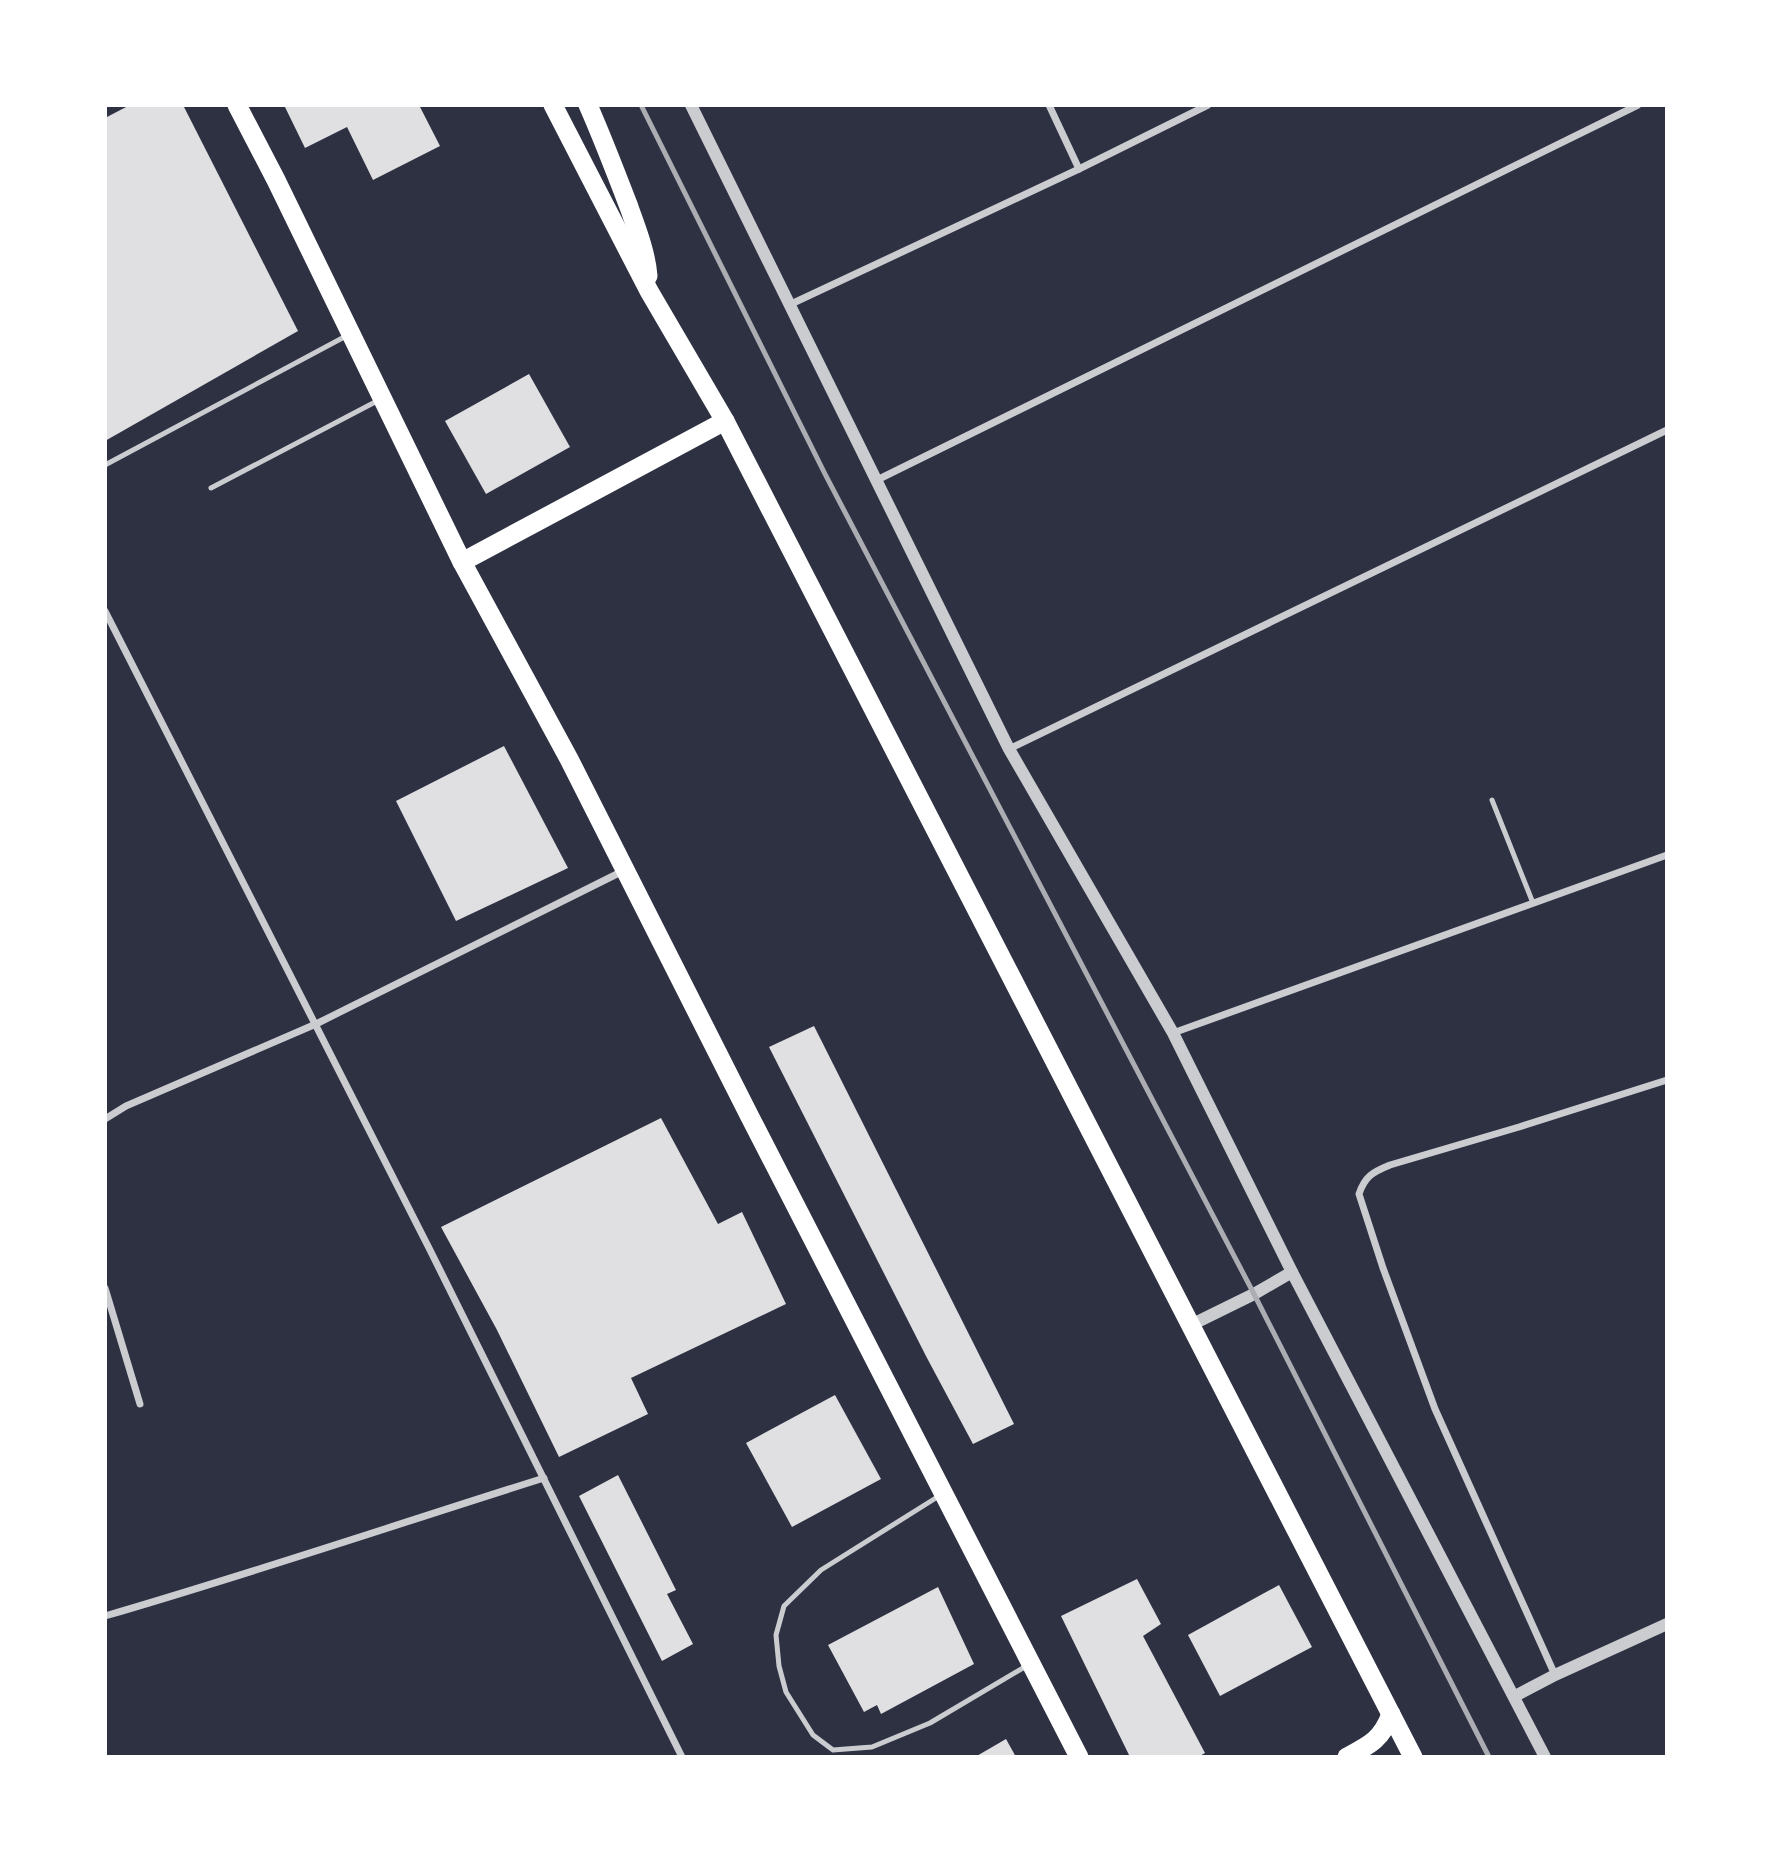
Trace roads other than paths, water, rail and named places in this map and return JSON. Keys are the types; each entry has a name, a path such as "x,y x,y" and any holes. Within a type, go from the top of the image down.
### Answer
{"highway":[{"path":"237,105 462,562 569,758 1079,1757"},
{"path":"553,105 649,291 725,421 1413,1757"},
{"path":"588,105 638,232 647,261 649,291"},
{"path":"462,562 725,421"},
{"path":"1347,1757 1378,1738 1386,1729 1391,1714"}],"street":[{"path":"691,105 1009,749 1173,1033 1292,1272 1545,1757"},
{"path":"1049,105 1079,169"},
{"path":"789,305 1079,169 1208,105"},
{"path":"877,481 1639,105"},
{"path":"1009,749 1667,430"},
{"path":"105,611 316,1024 682,1757"},
{"path":"1173,1033 1667,855"},
{"path":"105,1119 126,1106 316,1024 626,870"},
{"path":"1555,1675 1435,1409 1359,1194 1363,1182 1372,1172 1390,1165 1667,1080"},
{"path":"1191,1325 1292,1272"},
{"path":"105,1288 140,1404"},
{"path":"105,1616 225,1581 544,1478"},
{"path":"1515,1696 1667,1624"}],"lane":[{"path":"105,465 351,334"},
{"path":"211,488 382,398"},
{"path":"1492,800 1533,903"},
{"path":"944,1492 821,1570 784,1606 776,1635 779,1666 786,1692 813,1735 833,1750 872,1747 930,1723 1032,1663"}],"railway":[{"path":"641,105 825,474 1254,1294 1489,1757"}]}
